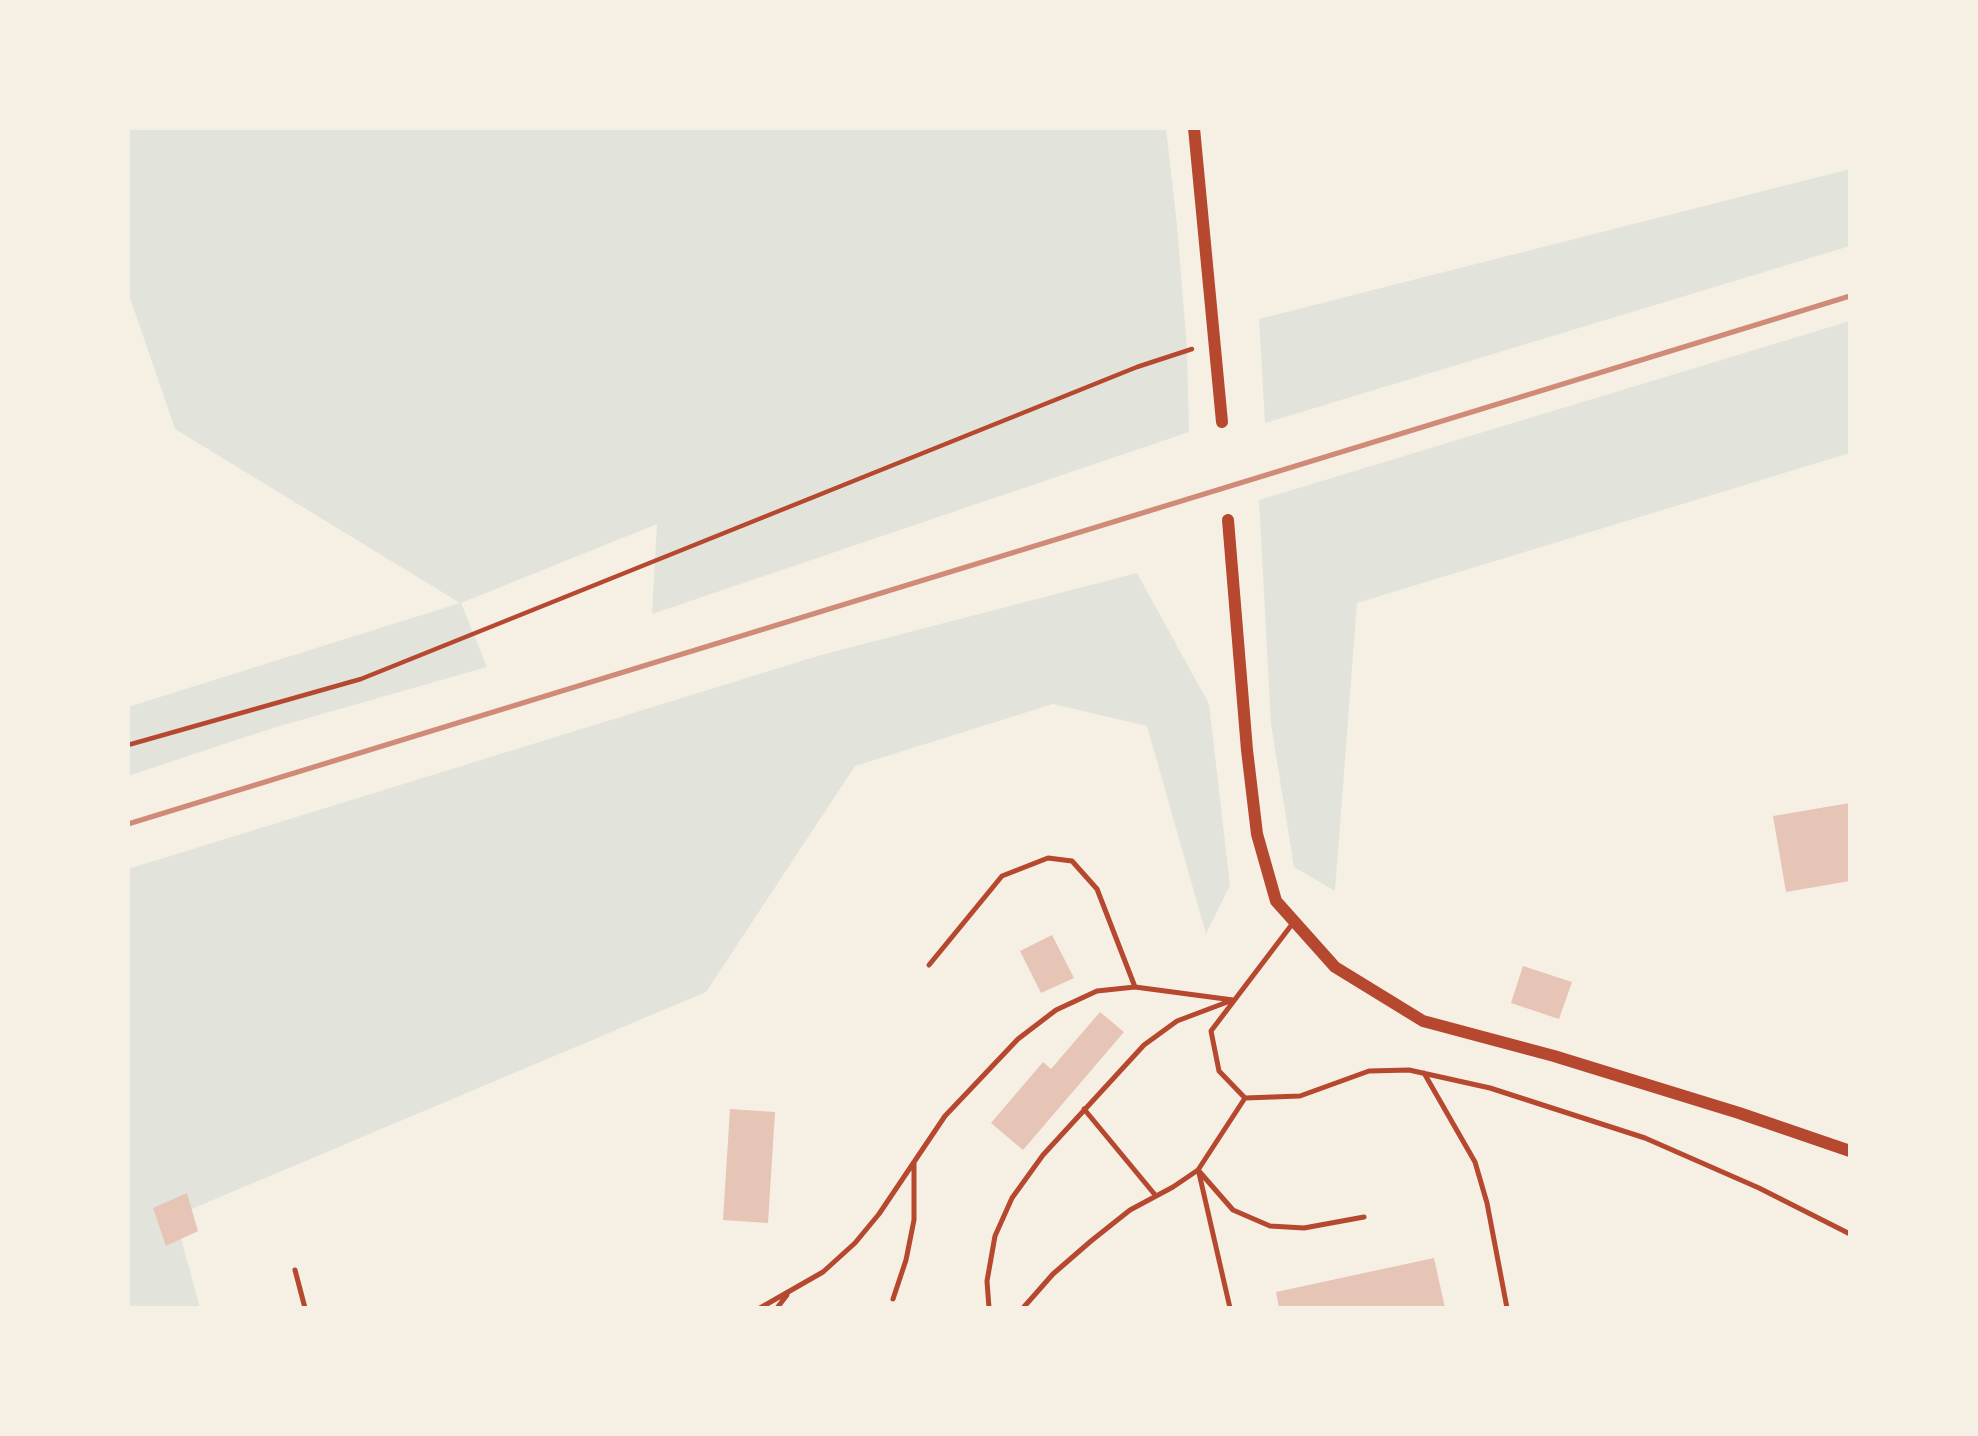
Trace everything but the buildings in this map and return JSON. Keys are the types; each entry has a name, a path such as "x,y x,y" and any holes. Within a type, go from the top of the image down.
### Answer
{"street":[{"path":"1194,128 1222,422"},
{"path":"1228,520 1247,750 1257,834 1276,901 1335,967 1423,1021 1555,1056 1727,1109 1850,1151"}],"lane":[{"path":"929,965 1002,876 1048,858 1072,861 1097,889 1135,987"},
{"path":"1294,922 1211,1031 1219,1071 1245,1098 1300,1096 1369,1071 1409,1070 1424,1073 1490,1088 1646,1138 1759,1188 1850,1234"},
{"path":"760,1308 823,1272 855,1243 880,1214 945,1116 1018,1039 1056,1010 1097,991 1135,987 1233,1000"},
{"path":"989,1308 987,1281 995,1236 1012,1198 1043,1155 1135,1054 1155,1037 1177,1021 1233,1000"},
{"path":"1424,1073 1475,1162 1488,1203 1507,1308"},
{"path":"1023,1308 1053,1273 1130,1210 1198,1170 1245,1098"},
{"path":"1084,1109 1156,1196"},
{"path":"893,1299 906,1260 914,1220 914,1163"},
{"path":"1198,1170 1233,1210 1270,1226 1304,1228 1364,1217"},
{"path":"1198,1170 1230,1308"},
{"path":"295,1270 305,1308"},
{"path":"778,1308 789,1292"}],"path":[{"path":"128,745 361,679 1112,377 1187,349 1197,348"}],"shaded area":[{"path":"128,128 1166,128 1187,349 1189,432 652,614 657,524 461,603 487,667 273,728 128,776 128,707 460,603 175,429 128,292"},
{"path":"1850,169 1850,246 1265,423 1259,319"},
{"path":"1850,321 1850,453 1357,603 1335,891 1294,867 1271,724 1259,500"},
{"path":"1137,573 1209,704 1230,885 1206,934 1147,726 1053,704 855,766 706,992 175,1216 200,1308 128,1308 128,869 821,655"}],"railway":[{"path":"128,824 1850,296"}]}
